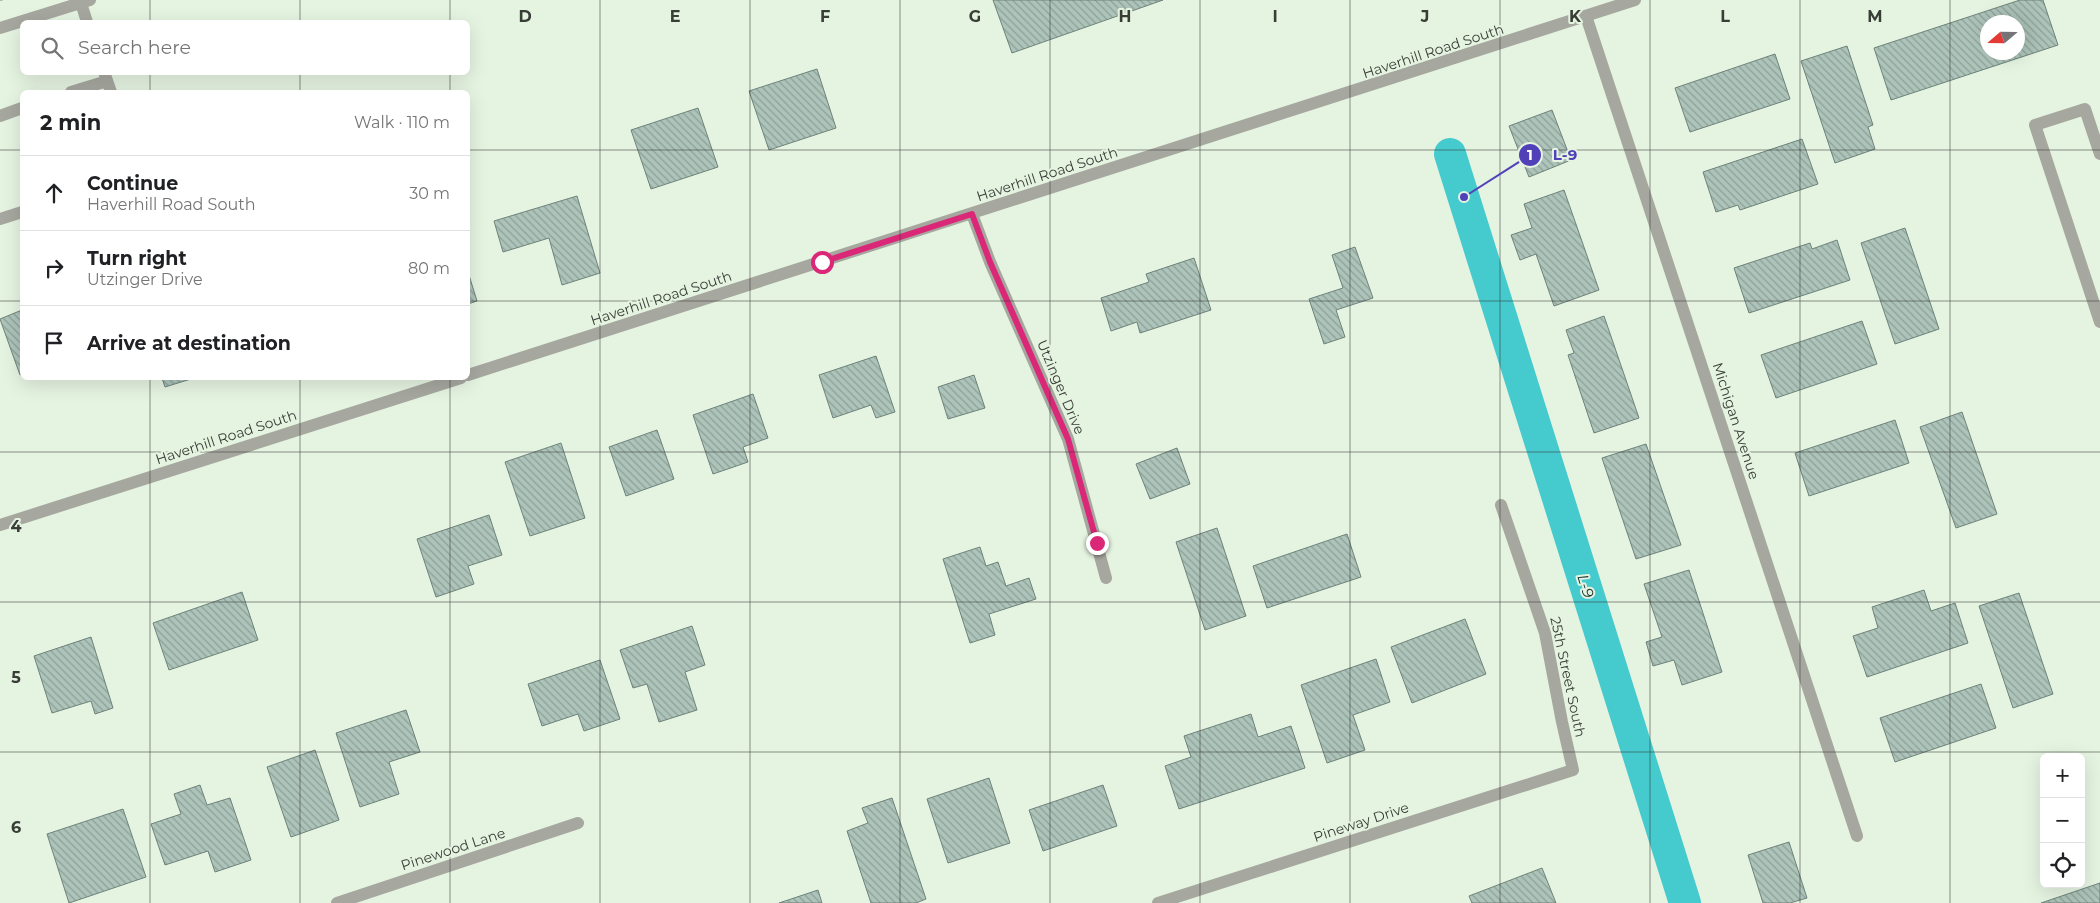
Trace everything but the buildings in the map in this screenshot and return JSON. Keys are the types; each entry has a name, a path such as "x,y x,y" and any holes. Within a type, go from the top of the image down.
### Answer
{"street":[{"name":"Haverhill Road South","path":"470,374 1635,0"},
{"path":"26,20 86,2 87,20"},
{"name":"Michigan Avenue","path":"1586,16 1856,836"},
{"path":"0,28 20,22"},
{"path":"78,90 107,82"},
{"path":"0,116 20,109"},
{"path":"2100,154 2084,109 2034,125 2100,322"},
{"path":"0,219 20,213"},
{"name":"Utzinger Drive","path":"972,214 990,262 1068,439 1106,578"},
{"name":"Haverhill Road South","path":"0,525 455,380"},
{"name":"25th Street South","path":"1500,505 1546,633 1562,722 1573,770"},
{"name":"Pineway Drive","path":"1158,903 1573,770"},
{"name":"Pinewood Lane","path":"336,903 578,823"}],"waterway":[{"name":"L-9","path":"1450,154 1685,903"}],"place":[{"name":"L-9","path":"1464,197"}],"route":[{"path":"822,262 972,214 990,262 1068,439 1097,543"}]}
